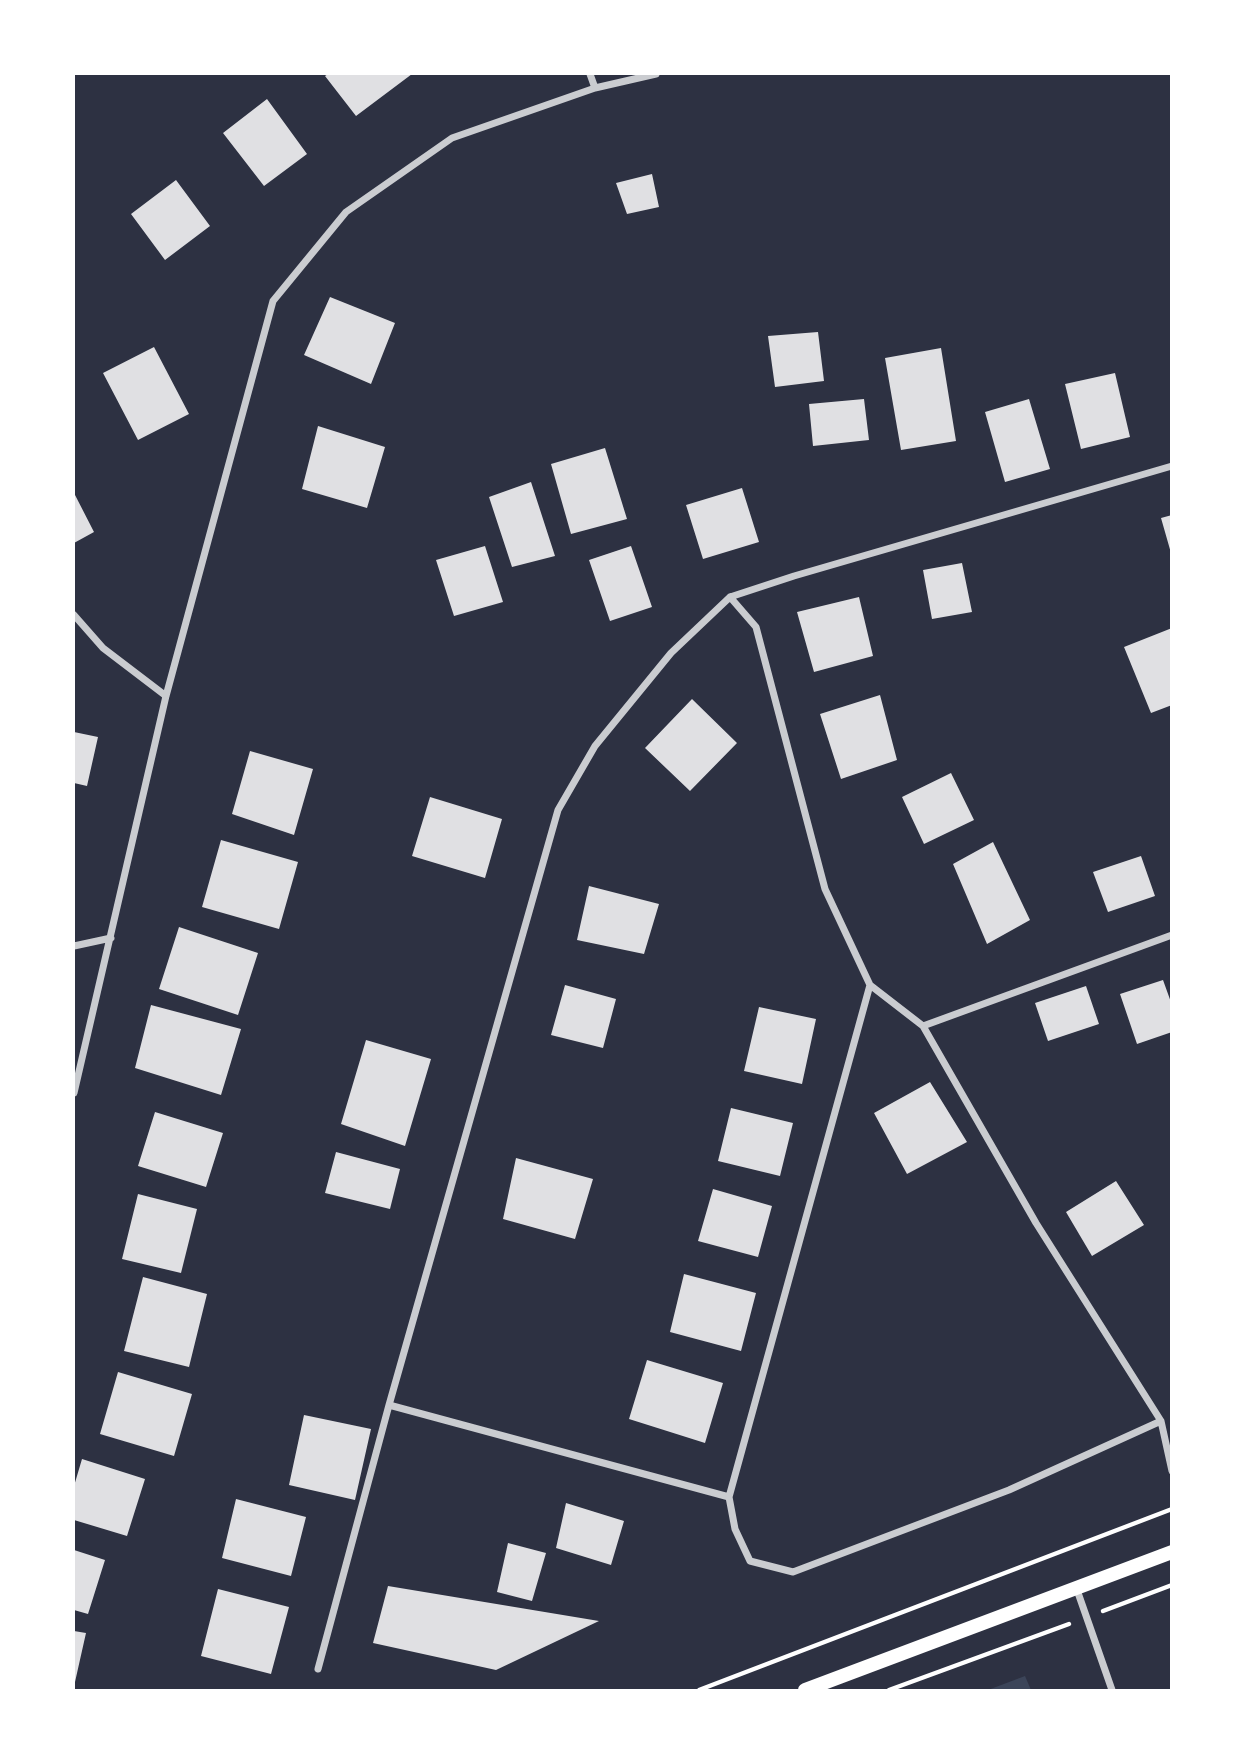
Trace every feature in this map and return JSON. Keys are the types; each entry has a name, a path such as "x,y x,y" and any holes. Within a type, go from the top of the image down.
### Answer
{"main road":[{"path":"805,1690 1171,1552"}],"street":[{"path":"590,74 595,88"},
{"path":"74,1093 166,696 273,301 346,212 452,138 595,88 656,74"},
{"path":"318,1669 389,1405 558,810 595,746 671,653 730,597 1171,466"},
{"path":"730,597 756,627 825,889 870,985 923,1026 1036,1223 1161,1421 1171,1471"},
{"path":"74,615 103,648 166,696"},
{"path":"923,1026 1171,935"},
{"path":"74,946 111,938"},
{"path":"870,985 729,1497 735,1529 750,1561 793,1572 1009,1490 1161,1421"},
{"path":"389,1405 729,1497"},
{"path":"1076,1587 1112,1690"}],"path":[{"path":"699,1690 1171,1509"},
{"path":"889,1690 1171,1586"}],"shaded area":[{"path":"1025,1676 1031,1690 988,1690"}],"building":[{"path":"412,74 356,116 325,76"},
{"path":"267,99 307,154 264,186 223,133"},
{"path":"652,174 659,207 627,214 616,183"},
{"path":"176,180 210,226 165,260 131,214"},
{"path":"330,297 395,323 371,384 304,355"},
{"path":"818,332 824,381 775,387 768,336"},
{"path":"154,347 189,414 138,440 103,373"},
{"path":"941,348 956,441 901,450 885,358"},
{"path":"1115,373 1130,437 1081,449 1065,384"},
{"path":"864,399 869,440 813,446 809,404"},
{"path":"1029,399 1050,469 1005,482 985,412"},
{"path":"318,426 385,447 367,508 302,489"},
{"path":"605,448 627,519 571,534 551,464"},
{"path":"531,482 555,556 512,567 489,497"},
{"path":"742,488 759,542 703,559 686,505"},
{"path":"74,493 94,532 74,543"},
{"path":"1172,515 1172,553 1171,553 1161,518"},
{"path":"485,546 503,602 454,616 436,560"},
{"path":"631,546 652,607 610,621 589,560"},
{"path":"962,563 972,612 932,619 923,570"},
{"path":"859,597 873,656 814,672 797,612"},
{"path":"1172,628 1172,705 1151,713 1124,647"},
{"path":"880,695 897,760 841,779 820,714"},
{"path":"692,699 737,743 690,791 645,748"},
{"path":"74,732 98,737 87,786 74,783"},
{"path":"250,751 313,769 294,835 232,814"},
{"path":"951,773 974,820 924,844 902,797"},
{"path":"430,797 502,819 485,878 412,856"},
{"path":"221,840 298,862 279,929 202,907"},
{"path":"993,842 1030,920 987,944 953,864"},
{"path":"1141,856 1155,896 1108,912 1093,872"},
{"path":"589,886 659,904 644,954 577,940"},
{"path":"179,927 258,953 238,1015 159,989"},
{"path":"1163,980 1172,1005 1172,1032 1137,1044 1120,994"},
{"path":"565,985 616,999 603,1048 551,1035"},
{"path":"1086,986 1099,1024 1048,1041 1035,1003"},
{"path":"151,1005 241,1029 221,1095 135,1068"},
{"path":"759,1007 816,1019 802,1084 744,1071"},
{"path":"366,1040 431,1059 405,1146 341,1124"},
{"path":"930,1082 967,1142 907,1174 874,1113"},
{"path":"731,1108 793,1123 780,1176 718,1161"},
{"path":"155,1112 223,1133 206,1187 138,1166"},
{"path":"336,1152 400,1169 390,1209 325,1193"},
{"path":"516,1158 593,1179 575,1239 503,1219"},
{"path":"1116,1181 1144,1225 1092,1256 1066,1212"},
{"path":"713,1189 772,1206 758,1257 698,1241"},
{"path":"138,1194 197,1209 181,1273 122,1259"},
{"path":"684,1274 756,1293 741,1351 670,1332"},
{"path":"143,1277 207,1294 189,1367 124,1351"},
{"path":"647,1360 723,1383 705,1443 629,1419"},
{"path":"118,1372 192,1394 174,1456 100,1434"},
{"path":"304,1415 371,1429 355,1500 289,1485"},
{"path":"82,1459 145,1479 127,1536 74,1520 74,1486"},
{"path":"236,1499 306,1517 291,1576 222,1558"},
{"path":"566,1503 624,1521 611,1565 556,1548"},
{"path":"508,1543 546,1553 532,1601 497,1592"},
{"path":"74,1550 105,1560 88,1614 74,1610"},
{"path":"388,1586 599,1621 496,1670 373,1643"},
{"path":"218,1589 289,1607 271,1674 201,1656"},
{"path":"74,1631 86,1633 75,1682 74,1682"}]}
